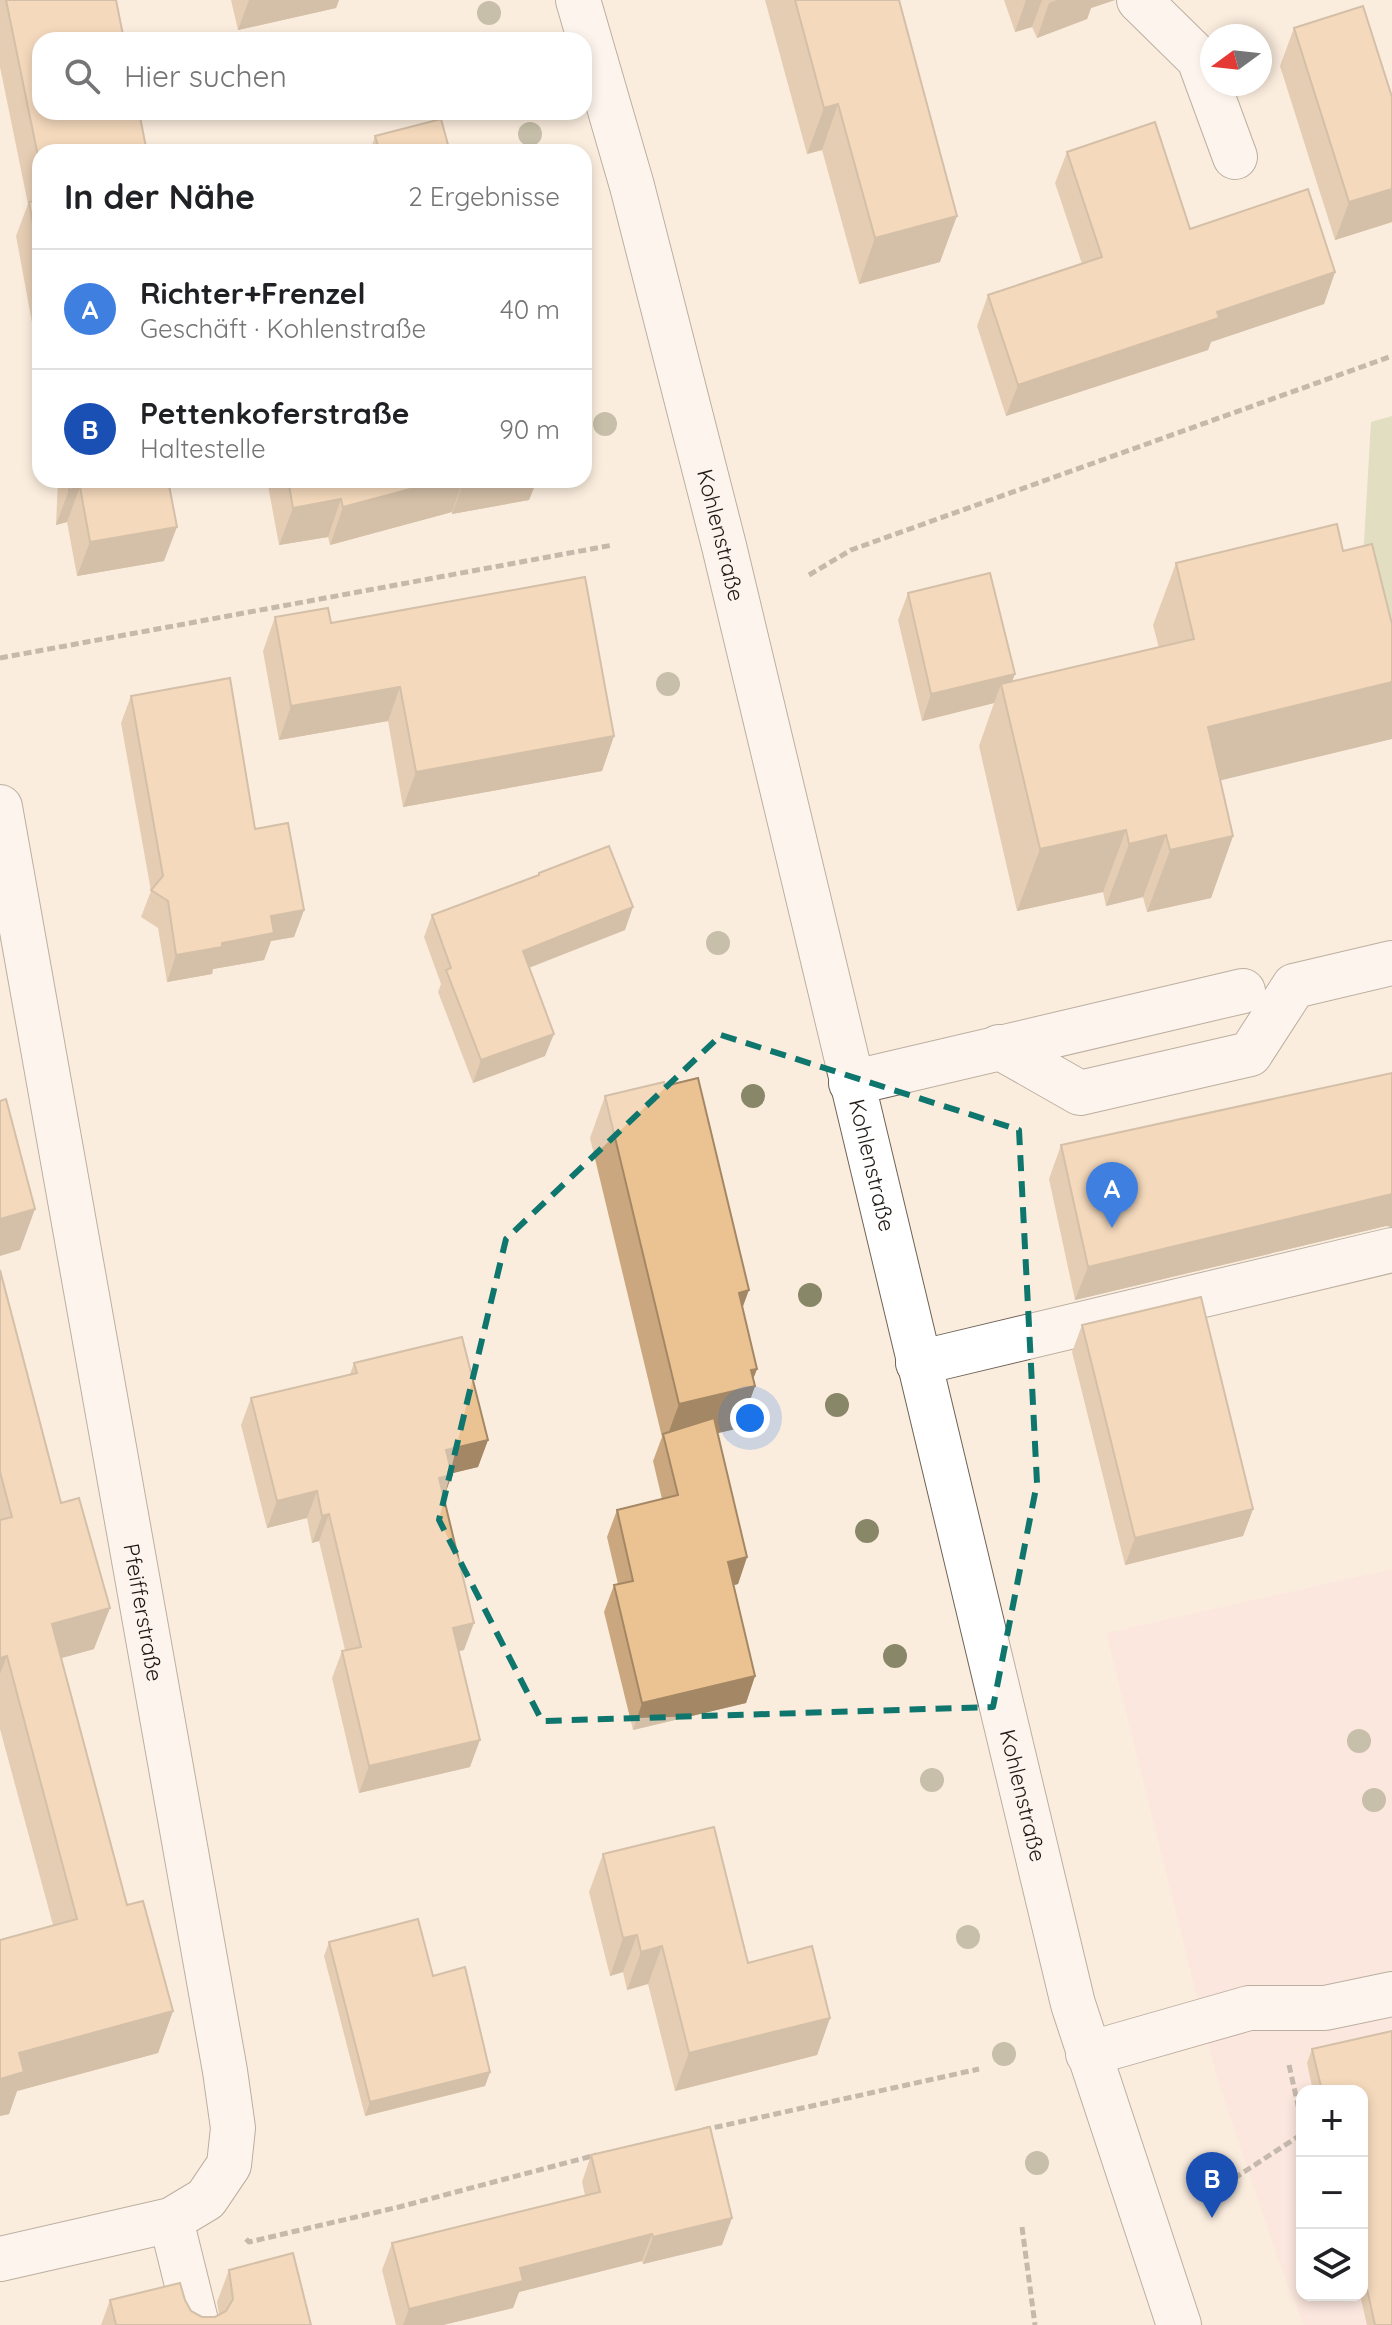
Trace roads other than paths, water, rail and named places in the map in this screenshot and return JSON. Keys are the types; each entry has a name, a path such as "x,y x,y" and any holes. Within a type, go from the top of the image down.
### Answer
{"main road":[{"name":"Kohlenstraße","path":"578,0 587,32"},
{"path":"1139,0 1199,59 1235,157"},
{"name":"Kohlenstraße","path":"592,48 632,186 724,546 1069,1989 1179,2325"},
{"name":"Pfeifferstraße","path":"0,807 233,2128 229,2165 188,2210"},
{"path":"999,1047 1080,1093 1250,1054 1294,986 1392,963"},
{"path":"851,1083 1243,991"},
{"path":"918,1363 1392,1250"},
{"path":"1088,2054 1249,2008 1325,2008 1392,1994"},
{"path":"0,2259 188,2210 197,2325"}],"place":[{"name":"Richter+Frenzel","path":"1112,1228"},
{"name":"Pettenkoferstraße","path":"1212,2218"}]}
